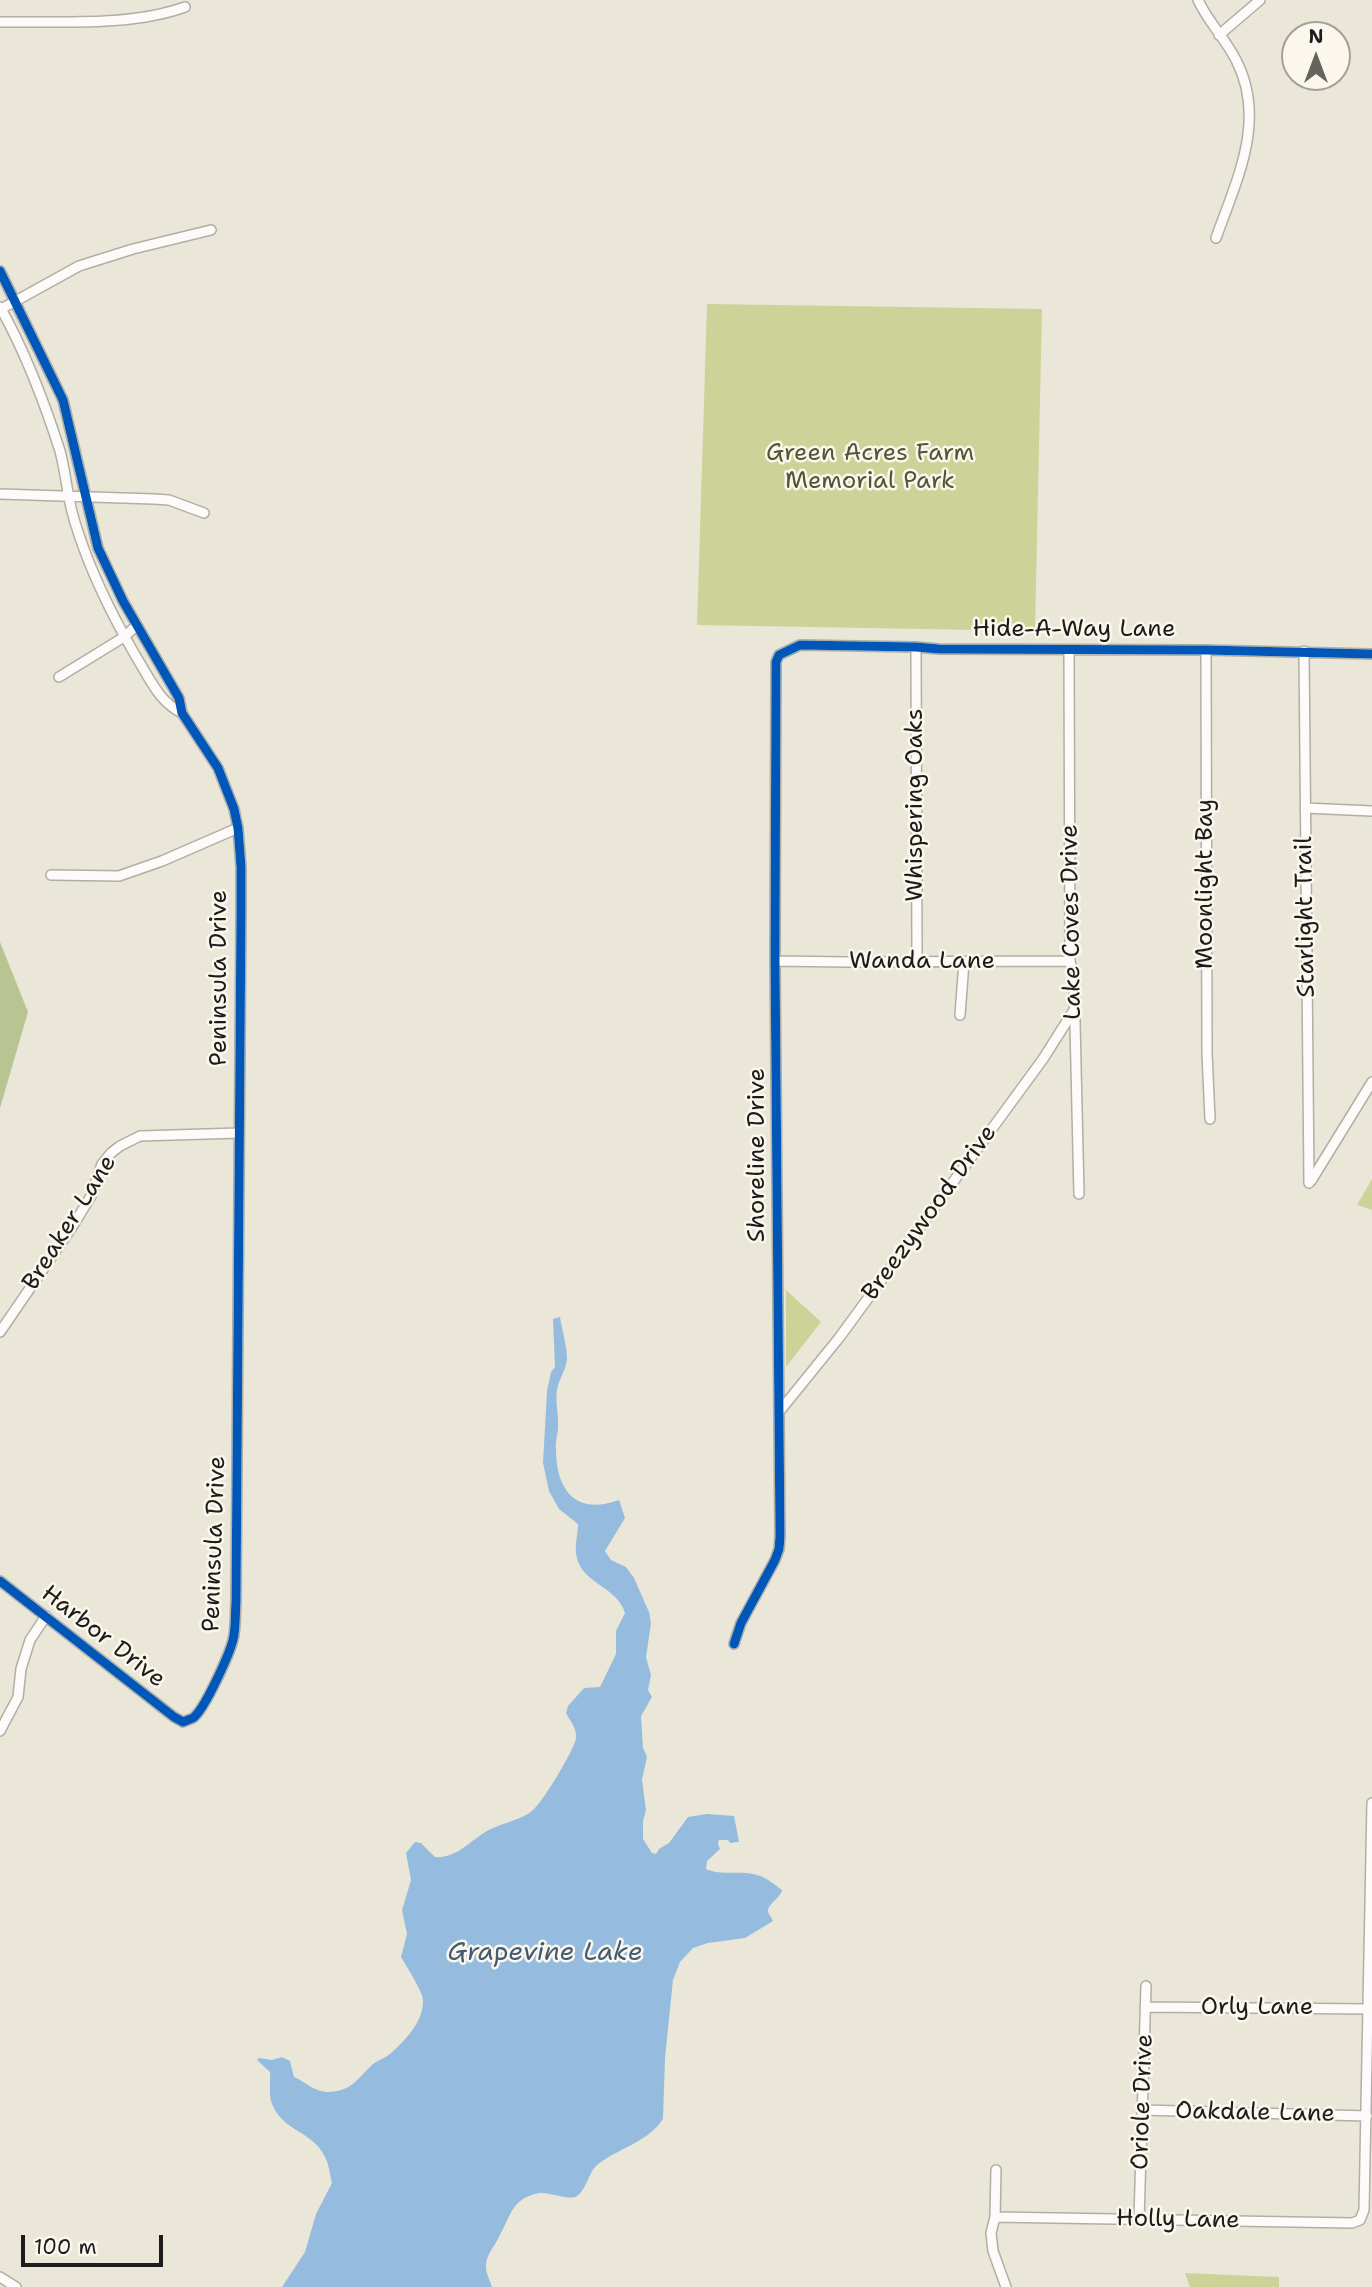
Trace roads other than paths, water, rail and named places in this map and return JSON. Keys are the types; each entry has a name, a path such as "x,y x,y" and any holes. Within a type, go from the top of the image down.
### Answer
{"street":[{"path":"1198,0 1231,51 1243,77 1251,118 1245,156 1216,238"},
{"path":"1219,35 1260,0"},
{"path":"0,22 120,20 162,15 185,7"},
{"path":"0,308 79,266 133,249 211,230"},
{"name":"Peninsula Drive","path":"0,271 63,400 98,548 136,626 179,698 182,713 218,768 237,828 241,910 236,1602 233,1638 215,1684 199,1711 183,1722"},
{"name":"Peninsula Drive","path":"0,308 27,360 41,396 60,453 84,549 117,625 161,696 173,709 182,713"},
{"path":"0,494 169,500 204,513"},
{"path":"59,677 124,637 136,626"},
{"name":"Hide-A-Way Lane","path":"779,655 800,645 1372,654"},
{"name":"Whispering Oaks","path":"916,647 917,962"},
{"name":"Lake Coves Drive","path":"1069,650 1070,961 1074,981 1079,1194"},
{"name":"Moonlight Bay","path":"1206,650 1207,1053 1210,1119"},
{"name":"Starlight Trail","path":"1304,652 1309,1183 1372,1082"},
{"name":"Shoreline Drive","path":"734,1644 741,1623 779,1549 775,961 776,662 779,655"},
{"path":"1305,808 1372,811"},
{"path":"51,875 119,876 162,861 237,828"},
{"name":"Wanda Lane","path":"775,961 1070,961"},
{"path":"960,1015 964,962"},
{"name":"Breezywood Drive","path":"779,1412 839,1338 1043,1059 1074,1010"},
{"name":"Breaker Lane","path":"0,1332 74,1224 91,1196 102,1164 111,1153 140,1136 239,1133"},
{"name":"Harbor Drive","path":"0,1581 183,1722"},
{"path":"0,1731 18,1698 21,1669 30,1640 46,1616"},
{"path":"1367,2116 1372,1803"},
{"name":"Oriole Drive","path":"1139,2219 1146,1986"},
{"name":"Orly Lane","path":"1145,2007 1369,2009"},
{"name":"Oakdale Lane","path":"1142,2110 1367,2116"},
{"name":"Holly Lane","path":"995,2217 1352,2223 1360,2220 1364,2210 1367,2116"},
{"path":"996,2170 995,2217 991,2233 993,2251 1006,2287"},
{"path":"0,2277 16,2287"}],"water":[{"name":"Grapevine Lake","path":"560,1317 567,1359 557,1395 556,1446 560,1477 571,1496 580,1502 591,1505 619,1500 625,1518 605,1551 611,1560 626,1567 634,1578 651,1623 646,1657 651,1675 648,1690 652,1697 641,1716 643,1748 647,1757 642,1780 646,1810 643,1839 652,1853 656,1854 669,1843 688,1817 707,1814 734,1816 739,1842 719,1840 720,1849 707,1861 706,1869 757,1875 782,1890 768,1909 773,1921 745,1938 693,1948 680,1962 673,1980 665,2058 663,2119 641,2140 597,2165 577,2196 570,2198 540,2193 530,2195 517,2204 487,2258 486,2269 492,2287 282,2287 305,2252 316,2214 332,2183 326,2160 319,2148 277,2113 270,2096 270,2072 257,2060 282,2057 290,2061 294,2077 318,2090 328,2092 343,2090 402,2042 414,2028 422,2012 423,2003 422,1995 401,1957 407,1934 402,1910 411,1880 406,1853 415,1842 421,1843 435,1857 450,1855 487,1831 532,1811 550,1788 574,1744 576,1734 566,1713 568,1706 584,1688 600,1687 616,1654 616,1631 625,1613 614,1596 584,1572 579,1563 576,1550 578,1524 559,1509 549,1491 543,1463 547,1391 551,1372 555,1367 553,1319"}],"park label":[{"name":"Green Acres Farm Memorial Park","path":"870,468"}]}
